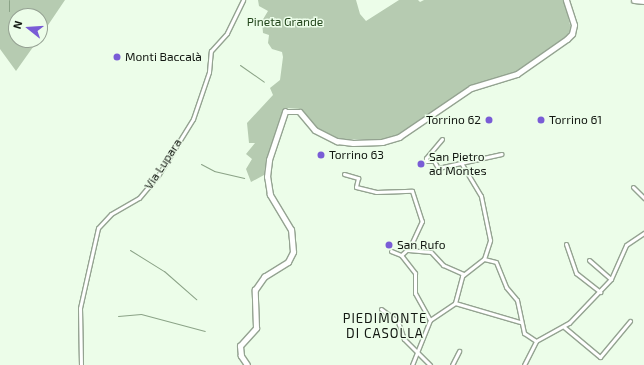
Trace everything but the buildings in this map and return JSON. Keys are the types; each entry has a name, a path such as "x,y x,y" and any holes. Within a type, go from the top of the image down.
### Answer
{"street":[{"name":"Via Lupara","path":"81,365 80,308 98,228 111,214 139,198 159,174 193,118 209,72 211,51 227,34 243,0"},
{"path":"247,365 240,350 243,340 256,328 255,290 264,277 289,261 293,250 290,230 270,196 267,177 269,160 286,112 300,112 315,130 337,141 353,143 382,142 399,137 471,88 518,74 567,39 572,34 574,25 566,0"},
{"path":"634,0 644,1"},
{"path":"442,139 426,157 426,161 433,160 440,169 501,154"},
{"path":"412,365 430,320 455,303 464,274 484,259 489,245 489,229 481,196 461,163"},
{"path":"344,174 358,178 356,187 376,192 412,191 422,221 421,228 408,250 401,254"},
{"path":"633,187 644,198"},
{"path":"524,365 536,341 564,327 600,292 611,279 623,249 629,242 638,238 644,233"},
{"path":"566,244 576,273 600,292"},
{"path":"408,250 431,252 443,265 464,274"},
{"path":"391,251 401,254 415,273 415,293 430,320"},
{"path":"484,259 496,262 506,287 517,300 520,322 526,335 536,341"},
{"path":"589,260 611,279"},
{"path":"455,303 520,322"},
{"path":"381,309 398,322 404,339 430,365"},
{"path":"564,327 600,357 630,321"},
{"path":"452,365 459,351"}],"green space":[{"path":"0,0 65,0 48,25 48,8 8,8 8,48 32,48 16,71 0,49"},
{"name":"Pineta Grande","path":"258,0 356,0 360,14 366,21 399,0 418,0 420,2 424,0 564,0 571,29 564,40 536,60 510,75 476,84 400,135 384,140 338,139 318,130 300,109 287,108 266,161 264,175 251,182 246,169 252,159 246,154 255,143 249,143 247,123 273,95 270,88 280,80 283,57 282,52 272,49 268,43 269,35 263,33 262,21 268,11 259,6"}],"waterway":[{"path":"9,0 9,8"},
{"path":"240,65 264,82"},
{"path":"201,164 214,171 244,178"},
{"path":"130,250 164,271 196,299"},
{"path":"118,316 141,314 205,331"}],"place":[{"name":"Monti Baccalà","path":"117,57"},
{"name":"Torrino 62","path":"489,120"},
{"name":"Torrino 61","path":"541,120"},
{"name":"Torrino 63","path":"321,155"},
{"name":"San Pietro ad Montes","path":"421,164"},
{"name":"San Rufo","path":"389,245"}],"district":[{"name":"PIEDIMONTE DI CASOLLA","path":"385,326"}]}
